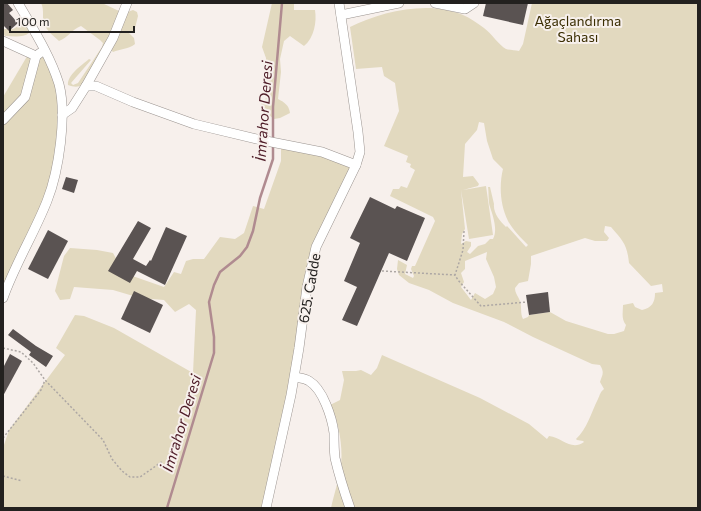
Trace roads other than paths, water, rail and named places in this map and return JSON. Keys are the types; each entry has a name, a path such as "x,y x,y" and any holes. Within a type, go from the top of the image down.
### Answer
{"street":[{"path":"3,298 54,184 58,168 62,115 61,95 58,82 45,50 18,3"},
{"path":"62,115 72,108 86,86 113,38 127,3"},
{"name":"625. Cadde","path":"266,508 295,377 306,288 316,247 356,165 360,152 339,3"},
{"path":"354,3 356,13"},
{"path":"341,15 399,3"},
{"path":"435,3 466,9 474,3"},
{"path":"3,41 36,56"},
{"path":"3,120 25,97 36,56 45,50"},
{"path":"86,86 96,86 133,102 194,124 278,144 322,152 356,165"},
{"path":"295,377 310,381 320,392 328,408 334,432 335,455 339,475 350,508"}],"waterway":[{"name":"İmrahor Deresi","path":"167,508 214,353 214,337 209,302 214,285 220,272 240,256 247,247 253,231 260,198 273,159 273,107 282,3"}],"park label":[{"name":"Ağaçlandırma Sahası","path":"578,28"}]}
